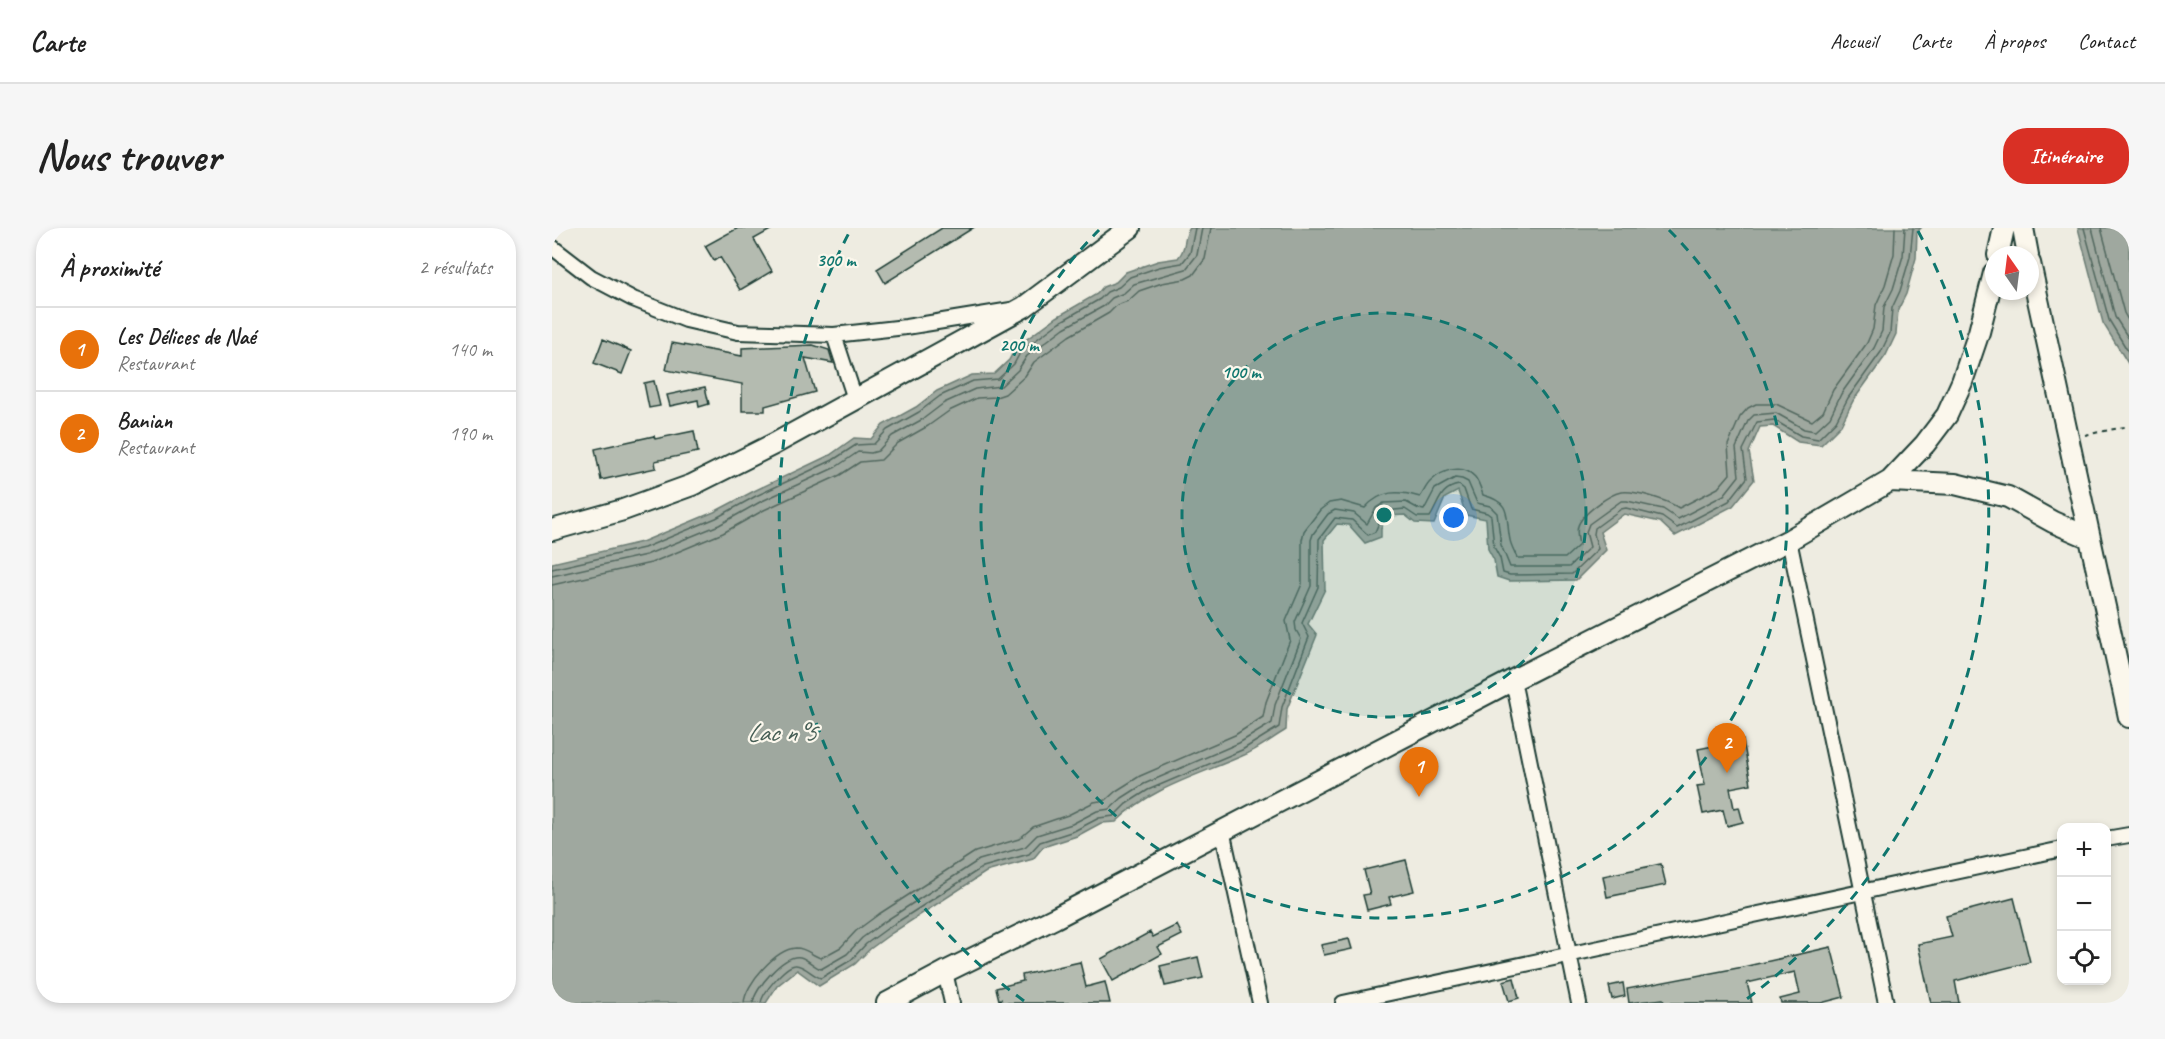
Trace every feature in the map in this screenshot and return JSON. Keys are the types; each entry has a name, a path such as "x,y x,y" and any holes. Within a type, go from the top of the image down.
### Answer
{"street":[{"path":"552,530 623,510 692,485 774,444 1024,307 1130,228"},
{"path":"2000,246 2004,228"},
{"path":"2023,228 2026,246"},
{"path":"552,247 591,278 633,298 686,320 738,332 834,335 906,327 1024,307"},
{"path":"887,1003 1789,540 1890,481 1925,444 1947,415 1962,382 1987,300"},
{"path":"2038,300 2129,717"},
{"path":"834,335 855,399"},
{"path":"1890,481 1955,484 2008,497 2053,522 2090,537"},
{"path":"1789,540 1886,1003"},
{"path":"1513,680 1579,1003"},
{"path":"1222,830 1260,1003"},
{"path":"2111,838 2129,834"},
{"path":"1343,1003 2057,850"},
{"path":"945,972 952,1003"}],"path":[{"path":"2068,439 2129,426"}],"water":[{"name":"Lac n°5","path":"1190,228 1921,228 1917,232 1916,258 1906,294 1898,310 1896,334 1886,355 1853,401 1841,425 1821,445 1798,442 1773,426 1760,427 1749,452 1754,480 1733,506 1675,536 1660,522 1624,514 1600,532 1606,550 1576,580 1509,581 1497,577 1494,560 1488,549 1486,519 1466,515 1458,491 1445,498 1434,524 1415,523 1405,515 1387,516 1381,529 1381,537 1365,543 1349,525 1337,524 1324,540 1325,589 1308,624 1317,635 1287,709 1286,730 1259,748 1159,791 1129,810 1116,822 1101,823 1077,836 1043,847 1033,859 986,872 892,933 870,949 855,964 819,986 797,970 777,986 766,1003 552,1003 552,563 642,542 714,512 830,455 854,438 871,439 883,425 916,407 937,391 972,375 994,374 1009,360 1016,347 1057,317 1097,294 1103,287 1116,282 1126,272 1158,261 1178,258"},
{"path":"2078,228 2129,228 2129,365 2103,323"}],"building":[{"path":"738,228 774,228 754,239 772,271 740,290 720,257 714,261 705,246"},
{"path":"942,228 973,228 885,283 877,269"},
{"path":"603,339 631,351 622,374 594,363"},
{"path":"672,343 742,356 742,348 813,345 829,350 833,363 805,358 815,392 765,406 765,411 742,411 742,384 666,370"},
{"path":"654,381 660,406 649,408 644,383"},
{"path":"705,387 709,404 699,407 698,400 670,406 667,395"},
{"path":"694,431 698,452 655,461 656,468 601,480 595,449 654,436 655,439"},
{"path":"1743,740 1751,784 1730,788 1734,808 1739,807 1743,822 1727,826 1723,810 1703,814 1697,786 1705,785 1698,749"},
{"path":"1406,860 1414,891 1389,897 1391,904 1367,910 1363,895 1370,894 1364,870"},
{"path":"1661,864 1666,885 1607,897 1603,876"},
{"path":"2014,898 2030,962 1955,981 1959,1003 1931,1003 1918,944 1952,937 1946,916"},
{"path":"1177,925 1182,935 1158,947 1162,954 1113,981 1101,959 1150,932 1153,937"},
{"path":"1349,939 1352,949 1324,955 1321,945"},
{"path":"1831,947 1844,997 1821,1003 1781,1003 1780,999 1800,994 1795,972 1747,983 1752,1003 1664,1003 1663,999 1629,1003 1627,989 1743,967"},
{"path":"1198,957 1203,978 1165,986 1160,966"},
{"path":"1080,962 1086,987 1105,982 1110,1003 1002,1003 1001,999 999,1000 996,988 1023,981 1022,975"},
{"path":"1514,978 1519,998 1509,1001 1503,981"},
{"path":"1623,983 1625,996 1612,999 1609,986"}],"place":[{"name":"Banian","path":"1727,773"},
{"name":"Les Délices de Naé","path":"1419,797"}]}
